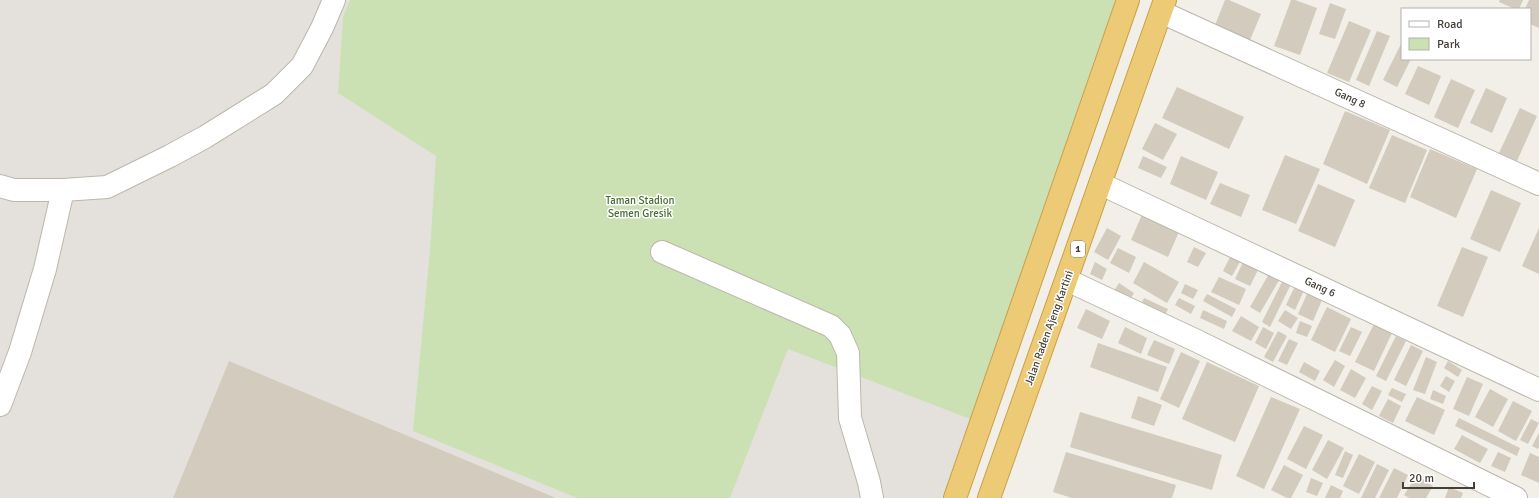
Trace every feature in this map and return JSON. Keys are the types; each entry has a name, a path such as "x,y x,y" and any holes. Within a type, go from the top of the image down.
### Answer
{"highway":[{"path":"955,498 1128,0"},
{"name":"Jalan Raden Ajeng Kartini","path":"989,498 1020,406 1067,280 1163,6"}],"street":[{"path":"0,186 14,190 63,190 107,187 191,144 274,94 302,66 322,28 334,0"},
{"name":"Gang 8","path":"1163,6 1539,184"},
{"name":"Gang 6","path":"1101,184 1539,390"},
{"path":"0,405 20,352 43,277 63,190"},
{"path":"662,252 831,326 840,335 848,353 850,418 869,482 872,498"},
{"path":"1067,280 1197,341 1516,498"}],"shaded area":[{"path":"0,0 1130,0 949,498 0,498"}],"green space":[{"name":"Taman Stadion Semen Gresik","path":"350,0 1130,0 978,422 788,349 730,498 577,498 413,431 430,250 436,156 338,93 343,17"}],"building":[{"path":"1225,0 1229,0 1261,14 1250,40 1215,25"},
{"path":"1291,0 1317,8 1300,55 1274,46"},
{"path":"1500,0 1523,0 1519,8 1513,8 1499,2"},
{"path":"1529,0 1539,0 1539,28 1531,24 1531,8 1525,8"},
{"path":"1330,3 1346,9 1335,39 1319,34"},
{"path":"1349,21 1371,30 1349,82 1327,73"},
{"path":"1377,31 1390,36 1369,86 1356,80"},
{"path":"1401,44 1401,60 1410,60 1397,87 1383,80"},
{"path":"1418,66 1441,76 1429,105 1405,94"},
{"path":"1451,79 1475,90 1458,128 1434,117"},
{"path":"1177,87 1244,117 1229,149 1162,118"},
{"path":"1486,88 1507,98 1492,133 1470,123"},
{"path":"1520,108 1537,116 1517,161 1499,153"},
{"path":"1345,111 1390,130 1367,184 1323,164"},
{"path":"1155,123 1177,134 1163,160 1142,149"},
{"path":"1392,135 1427,150 1405,203 1369,188"},
{"path":"1430,149 1477,169 1456,218 1410,197"},
{"path":"1285,155 1320,169 1296,224 1262,210"},
{"path":"1143,156 1167,167 1161,178 1138,168"},
{"path":"1181,156 1218,172 1206,200 1170,184"},
{"path":"1220,183 1250,195 1241,217 1210,204"},
{"path":"1318,184 1355,200 1335,247 1298,231"},
{"path":"1491,190 1521,203 1500,252 1470,239"},
{"path":"1144,210 1181,227 1168,257 1131,240"},
{"path":"1107,228 1121,236 1108,260 1094,252"},
{"path":"1539,228 1539,274 1522,266"},
{"path":"1194,247 1206,253 1198,267 1187,262"},
{"path":"1462,247 1488,257 1463,317 1437,306"},
{"path":"1118,248 1136,257 1129,273 1110,263"},
{"path":"1232,253 1242,258 1232,276 1223,271"},
{"path":"1244,260 1259,268 1250,286 1235,279"},
{"path":"1095,262 1107,269 1102,280 1090,274"},
{"path":"1144,262 1179,282 1167,303 1133,283"},
{"path":"1270,272 1281,277 1260,313 1250,307"},
{"path":"1219,277 1246,289 1239,305 1211,292"},
{"path":"1282,282 1290,286 1270,327 1262,322"},
{"path":"1297,282 1306,286 1295,310 1286,305"},
{"path":"1119,283 1134,293 1127,305 1111,295"},
{"path":"1185,284 1198,290 1193,299 1181,293"},
{"path":"1207,294 1236,309 1232,317 1203,301"},
{"path":"1307,294 1322,300 1313,321 1298,314"},
{"path":"1144,298 1168,309 1164,318 1140,307"},
{"path":"1179,298 1195,306 1191,314 1175,305"},
{"path":"1327,307 1351,319 1335,352 1311,340"},
{"path":"1086,309 1110,321 1102,339 1077,328"},
{"path":"1203,310 1227,321 1224,329 1200,318"},
{"path":"1285,310 1298,318 1291,329 1278,321"},
{"path":"1241,316 1259,327 1251,341 1232,331"},
{"path":"1300,321 1312,326 1307,337 1296,333"},
{"path":"1374,324 1392,333 1374,371 1355,362"},
{"path":"1125,327 1147,338 1141,354 1118,343"},
{"path":"1263,327 1274,333 1266,349 1255,343"},
{"path":"1351,327 1362,332 1350,356 1339,351"},
{"path":"1278,331 1287,336 1273,362 1264,357"},
{"path":"1396,336 1406,341 1386,381 1376,376"},
{"path":"1289,339 1298,343 1287,365 1278,361"},
{"path":"1154,340 1175,349 1169,364 1147,355"},
{"path":"1098,343 1167,367 1158,392 1090,367"},
{"path":"1411,345 1423,351 1406,386 1394,380"},
{"path":"1181,352 1200,361 1179,408 1160,399"},
{"path":"1426,357 1437,362 1425,394 1413,390"},
{"path":"1335,360 1345,366 1334,387 1323,380"},
{"path":"229,361 556,498 173,498"},
{"path":"1448,361 1462,370 1458,377 1444,368"},
{"path":"1207,362 1259,386 1235,442 1182,419"},
{"path":"1304,362 1320,371 1315,381 1299,372"},
{"path":"1351,369 1366,378 1355,398 1340,390"},
{"path":"1446,376 1455,381 1449,392 1440,386"},
{"path":"1467,377 1483,384 1469,416 1453,409"},
{"path":"1372,386 1382,391 1372,410 1362,404"},
{"path":"1392,388 1406,394 1402,402 1388,395"},
{"path":"1490,389 1508,399 1493,427 1475,417"},
{"path":"1433,390 1446,396 1443,404 1430,399"},
{"path":"1138,396 1162,405 1154,426 1131,418"},
{"path":"1271,397 1300,409 1264,489 1236,476"},
{"path":"1417,397 1445,410 1434,435 1405,421"},
{"path":"1388,399 1401,406 1393,423 1379,416"},
{"path":"1513,401 1532,411 1516,441 1498,431"},
{"path":"1080,412 1222,455 1212,490 1070,447"},
{"path":"1459,418 1520,448 1517,456 1455,426"},
{"path":"1531,419 1539,423 1528,444 1520,440"},
{"path":"1304,426 1323,435 1306,469 1287,459"},
{"path":"1539,433 1539,448 1538,449 1532,446"},
{"path":"1462,435 1488,449 1480,463 1454,449"},
{"path":"1328,440 1344,448 1327,479 1312,470"},
{"path":"1345,451 1353,455 1343,478 1335,475"},
{"path":"1066,452 1176,485 1172,498 1072,498 1053,492"},
{"path":"1498,452 1511,458 1505,472 1491,466"},
{"path":"1530,453 1539,457 1539,483 1521,475"},
{"path":"1359,454 1375,462 1359,494 1343,486"},
{"path":"1377,464 1389,470 1375,498 1361,498"},
{"path":"1284,465 1303,475 1291,498 1287,498 1271,490"},
{"path":"1394,468 1408,475 1397,498 1379,498"},
{"path":"1417,475 1433,486 1426,498 1409,498 1404,495"},
{"path":"1311,478 1323,483 1317,496 1306,492"},
{"path":"1331,485 1343,491 1340,498 1325,498"},
{"path":"1449,487 1463,493 1461,498 1445,498"}]}
